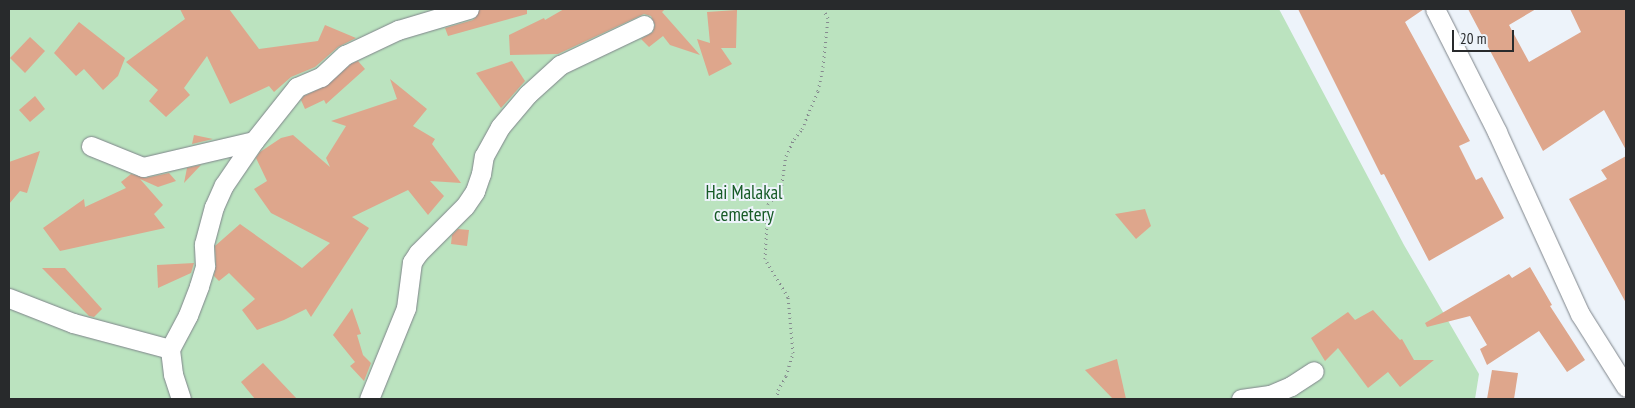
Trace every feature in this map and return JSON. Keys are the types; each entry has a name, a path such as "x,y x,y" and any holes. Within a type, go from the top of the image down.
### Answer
{"street":[{"path":"181,399 173,374 170,349 188,316 199,286 205,266 204,244 214,207 224,185 254,141 297,87 321,77 346,55 398,30 469,9"},
{"path":"1434,9 1497,132 1580,314 1626,387"},
{"path":"369,399 406,308 412,262 418,253 465,206 475,191 481,174 484,156 500,127 528,94 560,65 644,25"},
{"path":"91,146 143,168 254,141"},
{"path":"9,298 73,323 170,349"},
{"path":"1241,399 1270,395 1291,386 1314,371"}],"path":[{"path":"777,399 778,390 789,370 793,354 788,297 765,259 768,204 781,190 786,156 794,139 802,129 818,91 823,67 828,18 823,9"}],"green space":[{"name":"Hai Malakal cemetery","path":"9,9 1279,9 1404,245 1479,374 1475,399 9,399"}],"building":[{"path":"180,9 229,9 259,49 318,41 325,25 356,38 338,47 315,67 291,77 274,92 269,86 230,104 207,56 184,88 190,95 166,117 149,101 158,90 126,62 185,19"},
{"path":"480,9 527,9 527,14 448,36 445,28 473,20"},
{"path":"564,9 665,9 662,12 700,55 670,45 663,36 649,47 641,39 653,32 655,25 651,16 644,14 558,54 510,55 509,35 544,18 545,20"},
{"path":"1298,9 1424,9 1405,22 1470,141 1459,146 1476,180 1482,177 1504,218 1429,261 1384,174 1381,175"},
{"path":"1468,9 1536,9 1509,25 1529,62 1581,32 1570,9 1626,9 1626,150 1604,110 1543,151"},
{"path":"737,10 736,48 721,48 732,64 709,76 697,39 710,43 707,12"},
{"path":"79,22 125,58 118,76 103,90 84,69 76,76 54,53"},
{"path":"30,37 45,51 25,73 10,58"},
{"path":"358,61 365,69 326,104 324,100 305,109 301,100 304,96 328,85 351,64"},
{"path":"512,61 525,81 501,108 476,73"},
{"path":"390,79 427,109 413,126 435,139 432,144 461,183 430,181 444,196 428,215 408,190 352,217 369,228 311,317 306,309 257,330 242,310 255,299 229,273 219,281 214,276 216,266 215,246 240,224 302,268 330,243 271,213 254,189 267,181 256,158 260,152 281,138 293,135 330,167 326,158 346,126 331,121 397,99"},
{"path":"35,96 45,109 30,122 19,110"},
{"path":"194,135 213,139 192,144"},
{"path":"40,151 27,193 20,191 9,204 9,162"},
{"path":"1626,156 1626,303 1569,199 1607,179 1601,170"},
{"path":"201,165 184,183 187,168"},
{"path":"169,173 176,181 158,187 140,179 163,205 154,214 165,228 60,251 43,228 84,199 85,207 126,188 121,182 131,174 145,178"},
{"path":"1145,209 1151,226 1136,239 1115,214"},
{"path":"458,229 469,230 467,246 451,244 452,235"},
{"path":"194,263 191,273 158,288 157,265"},
{"path":"1530,267 1552,305 1550,306 1585,360 1567,372 1539,331 1487,365 1480,349 1487,345 1470,316 1427,327 1425,323 1509,274 1512,278"},
{"path":"42,268 65,268 102,309 94,317 89,316"},
{"path":"352,308 361,334 357,335 363,355 371,363 364,381 350,366 355,362 333,335"},
{"path":"1373,310 1400,340 1402,339 1414,360 1434,360 1400,387 1388,372 1368,388 1338,348 1325,361 1311,338 1348,312 1355,320"},
{"path":"1117,359 1126,399 1113,399 1085,370"},
{"path":"263,363 297,399 255,399 241,382"},
{"path":"1492,370 1518,373 1514,399 1487,399"}]}
